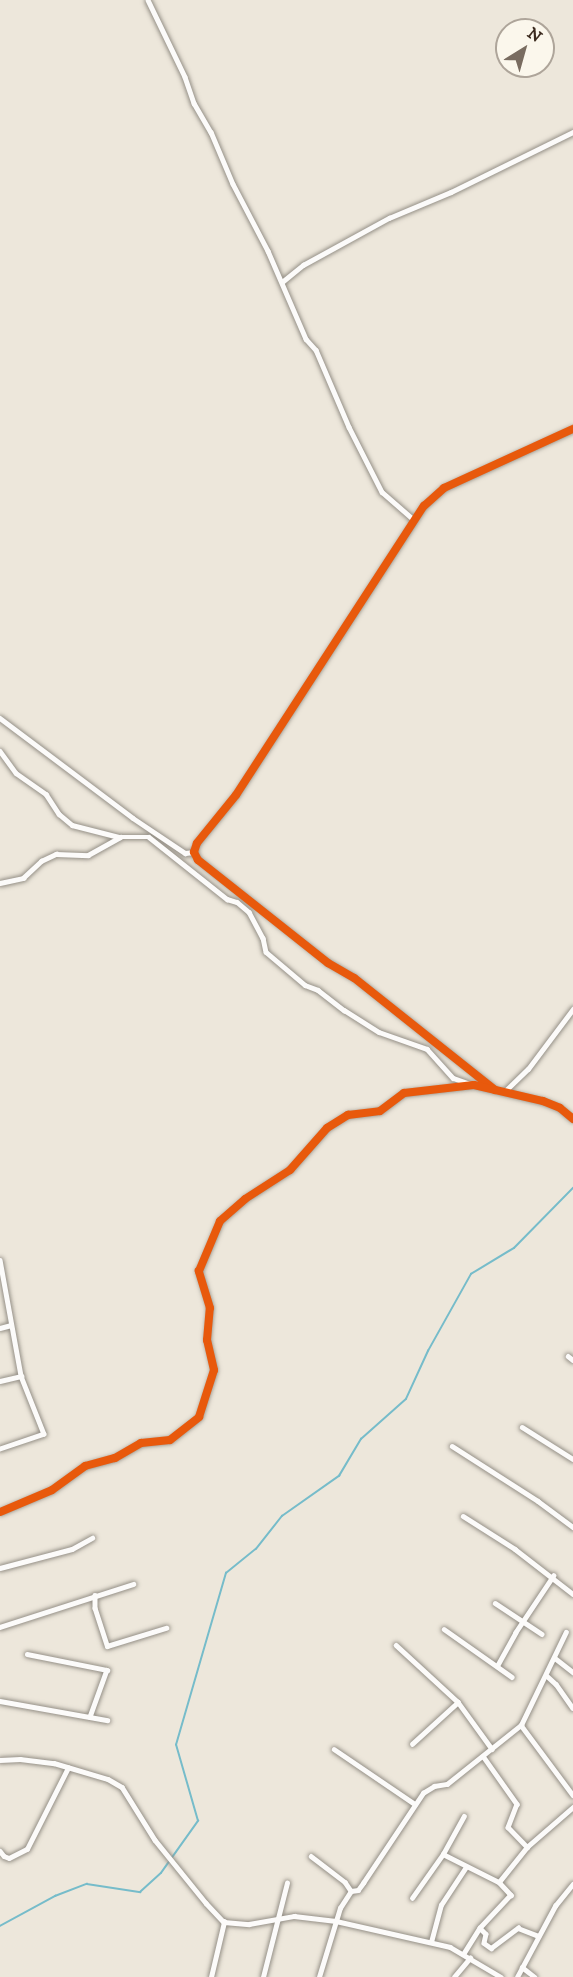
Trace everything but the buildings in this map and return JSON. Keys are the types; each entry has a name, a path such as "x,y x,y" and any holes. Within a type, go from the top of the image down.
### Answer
{"street":[{"path":"148,0 185,77 194,103 211,132 233,184 282,282 306,339 316,350 349,427 382,492 413,519"},
{"path":"282,282 303,265 389,218 451,192 573,132"},
{"path":"495,1090 354,978 328,963 300,941 198,860 194,852 197,843 236,795 413,519 434,495 444,488 573,429"},
{"path":"0,718 133,818 185,853 194,852"},
{"path":"0,751 16,773 46,794 59,814 72,825 120,837 149,837 162,845 178,861 249,912 264,938 266,952 305,985 318,990 379,1032 427,1049 453,1078 552,1104 573,1119"},
{"path":"0,883 23,878 41,861 56,854 88,855 120,837"},
{"path":"504,1092 528,1069 573,1010"},
{"path":"0,1512 52,1490 85,1466 115,1458 141,1443 170,1440 199,1417 214,1370 207,1340 210,1308 199,1271 224,1215 290,1170 321,1133 348,1116 380,1111 404,1094 474,1085"},
{"path":"0,1260 21,1376 43,1435 0,1449"},
{"path":"0,1328 11,1325"},
{"path":"0,1382 21,1376"},
{"path":"522,1427 573,1460"},
{"path":"452,1446 538,1501 573,1527"},
{"path":"463,1516 553,1576 573,1594"},
{"path":"0,1568 72,1549 92,1538"},
{"path":"497,1666 553,1576"},
{"path":"0,1627 133,1584"},
{"path":"95,1595 95,1608 107,1646 166,1628"},
{"path":"495,1603 542,1634"},
{"path":"444,1629 512,1677"},
{"path":"351,1891 358,1890 428,1788 447,1784 521,1725 547,1676 566,1632"},
{"path":"396,1645 458,1702 492,1749"},
{"path":"27,1654 107,1670 90,1717"},
{"path":"555,1658 573,1672"},
{"path":"547,1676 573,1708"},
{"path":"0,1701 107,1720"},
{"path":"412,1744 458,1702"},
{"path":"521,1725 573,1795"},
{"path":"334,1749 415,1804"},
{"path":"483,1756 517,1804 508,1827 527,1847"},
{"path":"0,1760 20,1759 68,1768 108,1779 122,1787 155,1840 224,1922 249,1924 294,1916 336,1922 431,1942 464,1954 501,1977"},
{"path":"0,1851 4,1857 9,1858 27,1849 68,1768"},
{"path":"499,1882 527,1847 573,1807"},
{"path":"412,1898 443,1854 464,1816"},
{"path":"443,1854 499,1882 511,1895 480,1928 464,1954"},
{"path":"311,1856 345,1882 351,1891"},
{"path":"431,1942 441,1905 466,1867"},
{"path":"263,1977 287,1883"},
{"path":"517,1977 555,1906 573,1884"},
{"path":"319,1977 336,1922 351,1891"},
{"path":"211,1977 224,1922"},
{"path":"480,1928 486,1934 484,1943 491,1948 518,1928 539,1936"},
{"path":"454,1977 470,1958"},
{"path":"522,1967 536,1977"}],"waterway":[{"path":"0,1926 55,1896 87,1884 140,1892 161,1873 198,1821 176,1745 226,1573 256,1549 282,1516 339,1476 361,1439 406,1399 428,1351 471,1274 514,1248 573,1188"}],"cycle path":[{"path":"495,1090 354,978 328,963 198,860 194,852 197,843 236,795 424,506 444,488 573,429"},
{"path":"0,1512 52,1490 85,1466 115,1458 141,1443 170,1440 199,1417 214,1370 207,1340 210,1308 199,1271 220,1221 245,1199 290,1170 327,1128 348,1115 380,1111 404,1093 474,1085 543,1101 560,1108 573,1119"}]}
